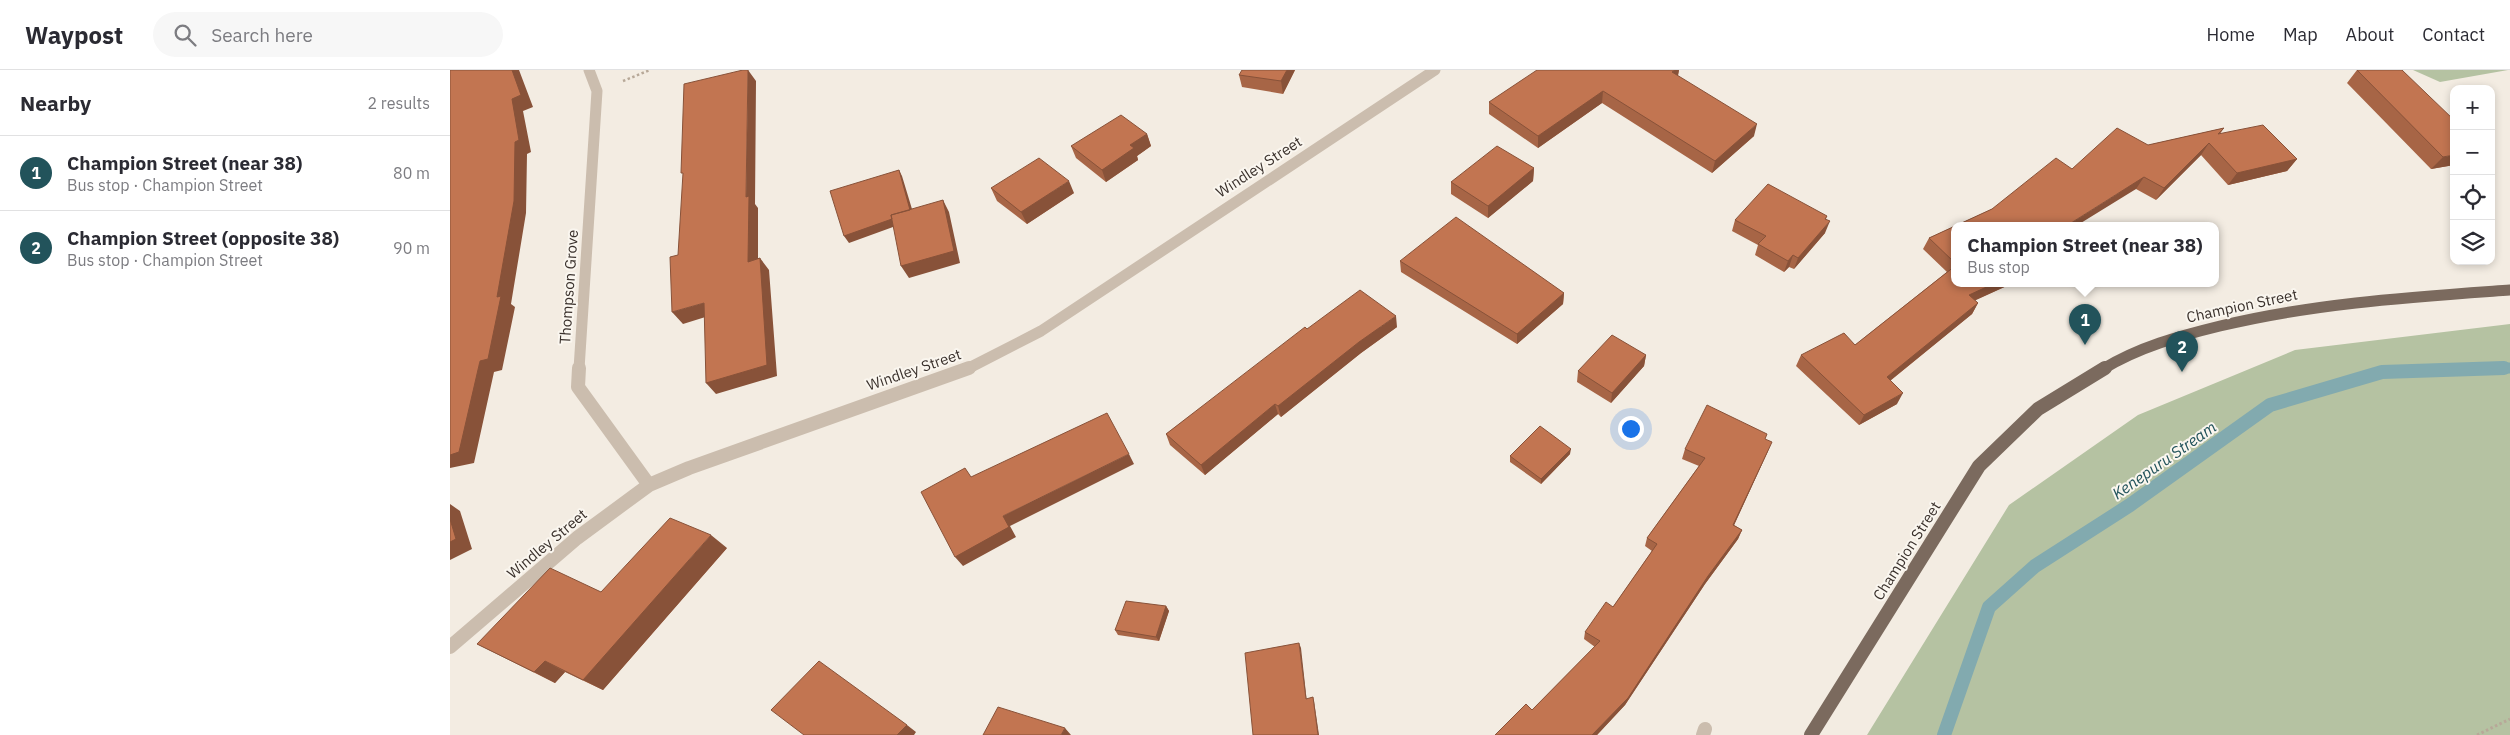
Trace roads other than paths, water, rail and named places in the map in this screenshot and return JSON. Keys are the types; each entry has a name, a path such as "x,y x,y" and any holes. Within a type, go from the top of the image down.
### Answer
{"main road":[{"name":"Champion Street","path":"1811,735 1979,466 2038,409 2118,360 2174,337 2257,317 2298,310 2378,300 2510,290"}],"street":[{"name":"Thompson Grove","path":"589,70 597,91 578,387 648,485"},
{"name":"Windley Street","path":"450,647 577,538 648,485 689,468 873,401 958,374 1041,331 1435,70"}],"waterway":[{"name":"Kenepuru Stream","path":"1944,735 1989,607 2035,566 2130,505 2270,405 2382,372 2492,368"},
{"name":"Kenepuru Stream","path":"2464,369 2492,368"},
{"name":"Kenepuru Stream","path":"2492,368 2504,368"},
{"name":"Kenepuru Stream","path":"2492,368 2510,368"}],"place":[{"name":"Champion Street (near 38)","path":"2085,345"},
{"name":"Champion Street (opposite 38)","path":"2182,372"}]}
